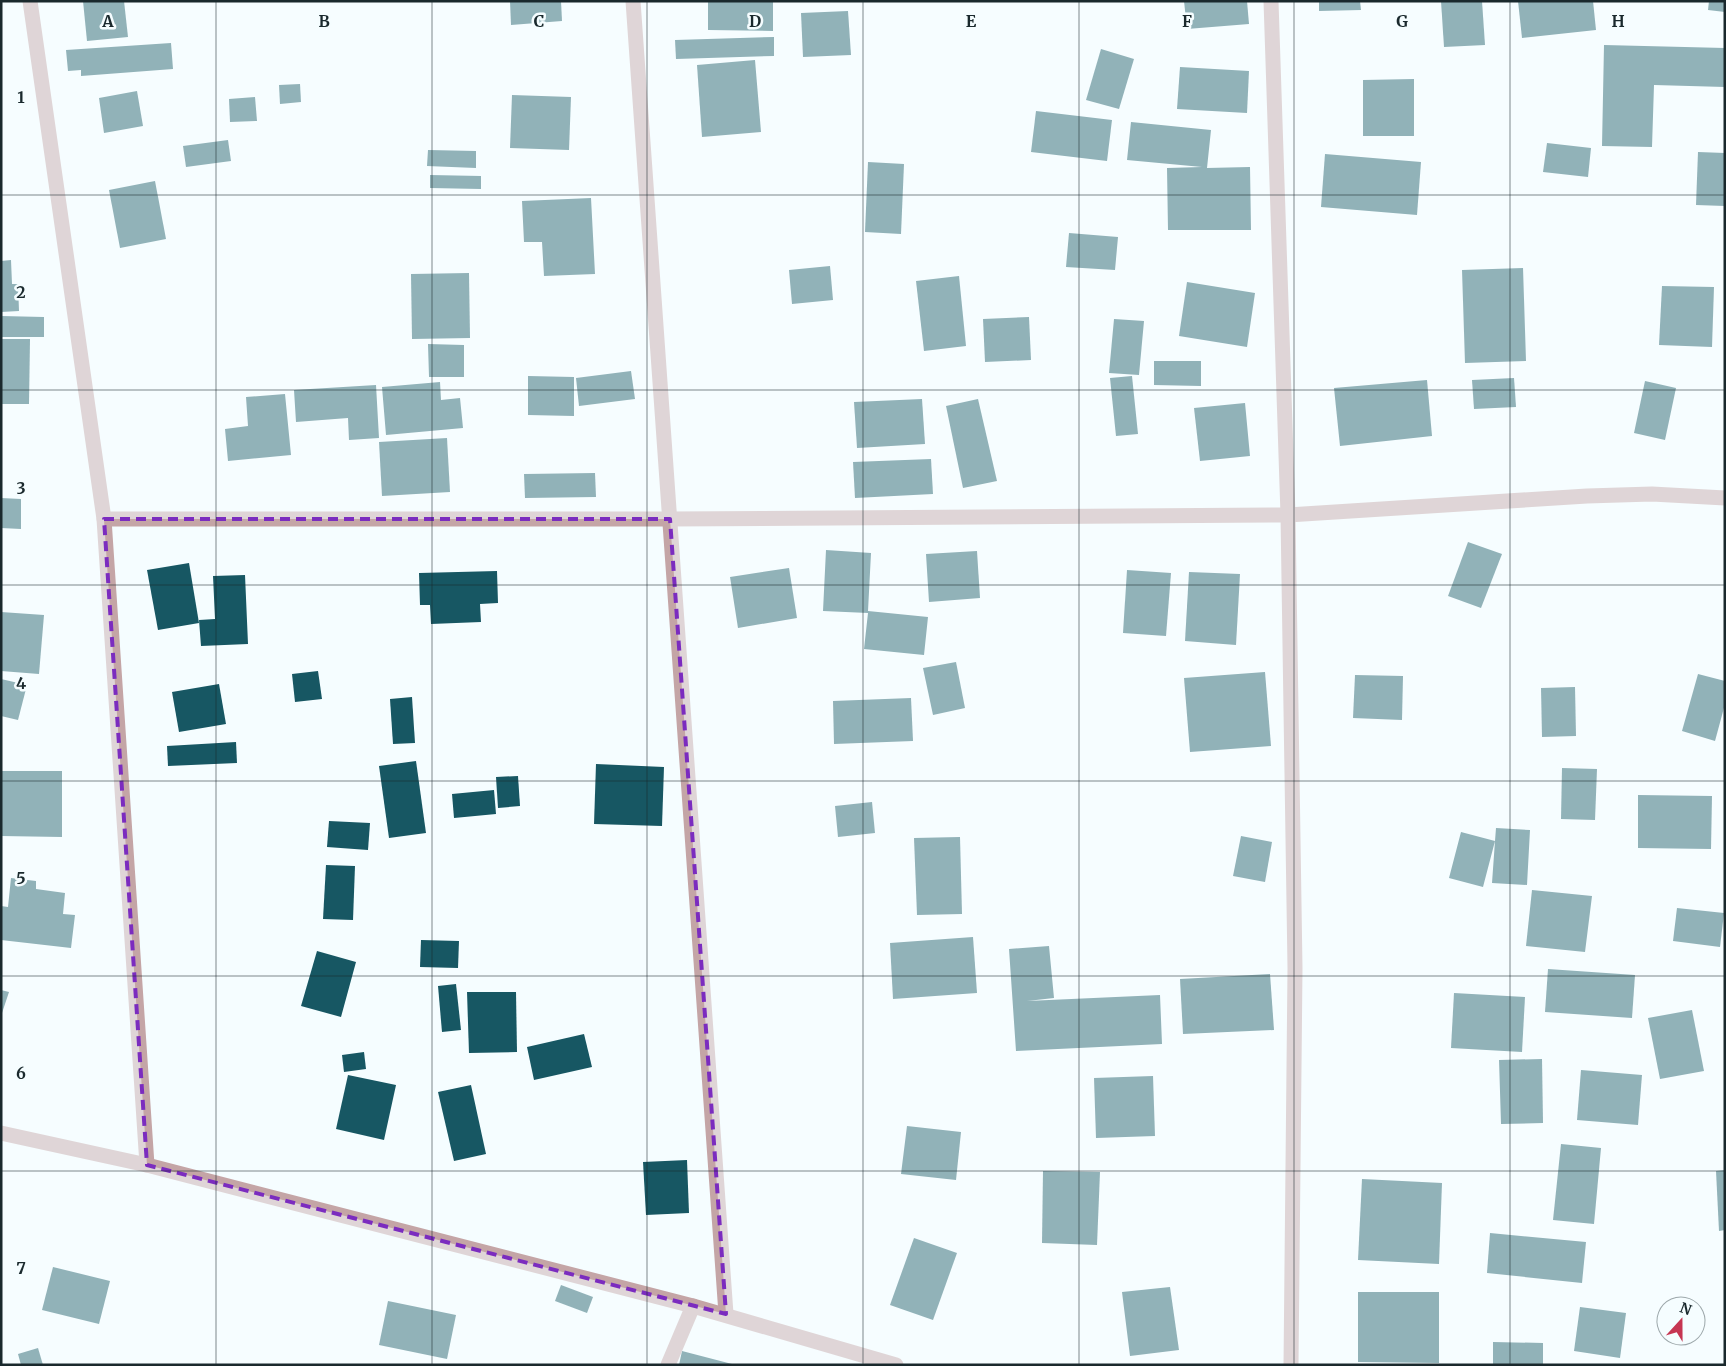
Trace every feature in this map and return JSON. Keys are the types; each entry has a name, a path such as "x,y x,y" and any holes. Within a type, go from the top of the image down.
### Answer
{"street":[{"path":"30,1 104,519 147,1165"},
{"path":"633,1 726,1314"},
{"path":"1272,1 1288,515 1295,968 1290,1365"},
{"path":"104,519 670,519 1288,515 1587,496 1652,494 1725,498"},
{"path":"1,1133 147,1165 726,1314 886,1363"},
{"path":"668,1365 693,1306"}],"highlighted area":[{"path":"104,519 670,519 726,1314 147,1165"}],"building":[{"path":"83,1 124,1 128,37 87,41"},
{"path":"510,1 561,1 562,21 511,25"},
{"path":"708,1 773,1 773,31 708,30"},
{"path":"1184,1 1247,1 1249,24 1187,29"},
{"path":"1319,1 1360,1 1361,10 1319,11"},
{"path":"1441,1 1482,1 1485,45 1444,47"},
{"path":"1518,1 1593,1 1596,30 1522,38"},
{"path":"1709,1 1725,1 1725,12 1708,10"},
{"path":"848,11 851,55 803,57 801,13"},
{"path":"774,37 774,56 676,59 675,40"},
{"path":"171,43 173,69 81,76 81,70 68,71 66,50"},
{"path":"1604,45 1725,48 1725,87 1654,85 1652,147 1602,146"},
{"path":"1101,49 1134,59 1119,109 1086,100"},
{"path":"755,60 761,132 702,137 697,65"},
{"path":"1180,67 1249,71 1247,113 1177,109"},
{"path":"1414,79 1414,136 1363,136 1363,80"},
{"path":"300,84 301,102 280,104 279,85"},
{"path":"137,91 143,126 104,133 99,98"},
{"path":"512,95 571,97 569,150 510,148"},
{"path":"255,97 257,121 230,122 229,99"},
{"path":"1036,111 1112,120 1107,161 1031,152"},
{"path":"1131,122 1211,130 1207,168 1250,167 1251,230 1168,230 1167,168 1202,167 1127,160"},
{"path":"228,140 231,161 186,167 183,146"},
{"path":"1547,143 1591,148 1588,177 1543,172"},
{"path":"428,150 476,151 476,168 427,166"},
{"path":"1698,152 1725,153 1725,206 1696,205"},
{"path":"1325,154 1421,162 1417,215 1321,207"},
{"path":"868,162 904,164 901,234 865,232"},
{"path":"430,175 481,176 481,189 430,188"},
{"path":"155,181 166,239 120,248 109,190"},
{"path":"591,198 595,274 544,276 542,242 524,242 522,201"},
{"path":"1069,233 1118,237 1115,270 1066,267"},
{"path":"11,260 12,284 18,284 19,311 1,312 1,261"},
{"path":"830,266 833,300 792,304 789,270"},
{"path":"1523,268 1526,361 1465,363 1462,270"},
{"path":"469,273 470,338 412,339 411,274"},
{"path":"959,276 966,346 924,351 916,281"},
{"path":"1187,282 1255,293 1247,347 1179,336"},
{"path":"1662,286 1714,287 1712,347 1659,345"},
{"path":"1,316 44,317 44,337 1,337"},
{"path":"1029,317 1031,360 985,362 983,319"},
{"path":"1114,319 1144,321 1139,375 1109,373"},
{"path":"1,339 30,339 29,404 1,404"},
{"path":"428,344 464,345 464,377 429,377"},
{"path":"1154,361 1201,361 1201,386 1154,385"},
{"path":"631,371 635,399 579,406 576,378"},
{"path":"528,376 574,377 574,416 528,415"},
{"path":"1132,376 1138,434 1116,436 1110,378"},
{"path":"1514,378 1516,407 1474,409 1472,380"},
{"path":"1427,380 1432,436 1340,446 1334,388"},
{"path":"1645,381 1676,388 1665,440 1634,433"},
{"path":"440,382 441,400 460,398 463,428 386,435 382,387"},
{"path":"376,385 379,438 349,440 348,418 296,422 294,390"},
{"path":"285,394 291,455 228,461 225,429 248,426 246,397"},
{"path":"922,399 925,444 857,448 854,402"},
{"path":"978,399 997,481 963,488 946,406"},
{"path":"1245,403 1250,456 1200,461 1194,408"},
{"path":"447,438 450,492 382,496 379,442"},
{"path":"931,459 933,494 855,498 853,462"},
{"path":"595,473 596,497 525,498 524,474"},
{"path":"1,498 21,499 21,529 1,528"},
{"path":"1468,542 1502,554 1481,608 1448,596"},
{"path":"826,550 871,553 868,611 928,617 924,655 864,649 868,613 823,611"},
{"path":"977,551 980,598 929,602 926,554"},
{"path":"189,563 199,623 158,630 147,570"},
{"path":"789,568 797,618 738,628 730,577"},
{"path":"1127,570 1171,573 1166,636 1123,633"},
{"path":"497,571 498,603 480,604 481,622 431,624 430,605 420,605 419,573"},
{"path":"1189,572 1240,574 1236,645 1185,641"},
{"path":"245,575 248,644 201,646 199,620 215,619 213,576"},
{"path":"1,612 44,615 39,674 1,671"},
{"path":"956,662 965,708 933,715 923,668"},
{"path":"318,671 322,699 295,702 292,674"},
{"path":"1265,672 1271,746 1190,752 1184,678"},
{"path":"1698,674 1725,681 1725,704 1715,741 1682,731"},
{"path":"1355,675 1403,676 1402,720 1353,718"},
{"path":"1,679 27,685 18,720 1,716"},
{"path":"219,684 226,724 179,732 172,692"},
{"path":"1575,687 1576,736 1542,737 1541,688"},
{"path":"412,697 415,743 393,744 390,699"},
{"path":"911,698 913,741 834,744 833,701"},
{"path":"236,742 237,763 168,766 167,746"},
{"path":"416,761 426,833 389,838 379,766"},
{"path":"596,764 664,767 662,826 594,824"},
{"path":"1562,768 1597,769 1595,820 1561,819"},
{"path":"1,771 62,771 62,837 1,836"},
{"path":"518,776 520,806 498,808 496,777"},
{"path":"494,790 496,814 454,818 452,794"},
{"path":"1638,795 1712,796 1711,849 1638,848"},
{"path":"872,802 875,833 838,837 835,806"},
{"path":"329,821 370,823 368,850 327,847"},
{"path":"1496,828 1530,830 1527,885 1492,883"},
{"path":"1461,832 1495,841 1483,887 1449,878"},
{"path":"1241,836 1272,842 1265,882 1233,876"},
{"path":"960,837 962,914 917,915 914,838"},
{"path":"326,865 355,866 353,920 323,919"},
{"path":"11,878 36,881 36,889 65,893 63,914 75,915 71,948 1,940 1,906 8,907"},
{"path":"1532,890 1592,896 1585,952 1526,946"},
{"path":"1677,908 1724,913 1720,947 1673,941"},
{"path":"973,937 977,993 893,999 890,943"},
{"path":"421,940 459,941 458,968 420,967"},
{"path":"1049,946 1054,998 1027,1001 1160,995 1162,1044 1016,1051 1009,949"},
{"path":"317,951 356,962 341,1017 301,1006"},
{"path":"1548,969 1635,975 1632,1018 1545,1012"},
{"path":"1270,974 1274,1030 1183,1034 1180,979"},
{"path":"456,984 461,1030 442,1032 438,986"},
{"path":"1,990 9,992 2,1013 1,1013"},
{"path":"467,992 516,992 517,1052 469,1053"},
{"path":"1454,993 1525,997 1522,1052 1451,1048"},
{"path":"1692,1010 1704,1071 1660,1079 1648,1018"},
{"path":"584,1034 592,1067 534,1080 527,1047"},
{"path":"364,1052 366,1069 344,1072 342,1055"},
{"path":"1542,1059 1543,1123 1501,1124 1499,1060"},
{"path":"1581,1070 1642,1075 1638,1125 1577,1120"},
{"path":"348,1075 396,1085 384,1140 336,1129"},
{"path":"1153,1076 1155,1136 1096,1138 1094,1078"},
{"path":"471,1085 486,1154 454,1161 438,1092"},
{"path":"907,1126 961,1132 956,1180 901,1174"},
{"path":"1561,1144 1601,1148 1594,1224 1553,1220"},
{"path":"687,1160 689,1213 646,1215 643,1162"},
{"path":"1725,1170 1725,1230 1719,1231 1716,1171"},
{"path":"1043,1171 1100,1172 1097,1245 1042,1243"},
{"path":"1362,1179 1442,1183 1439,1264 1358,1260"},
{"path":"1490,1233 1586,1242 1582,1283 1487,1273"},
{"path":"914,1238 957,1253 933,1320 890,1305"},
{"path":"53,1267 110,1281 99,1324 42,1310"},
{"path":"561,1285 593,1297 587,1313 555,1301"},
{"path":"1170,1287 1179,1350 1130,1356 1122,1292"},
{"path":"1358,1292 1439,1292 1439,1363 1358,1362"},
{"path":"388,1301 456,1315 447,1359 379,1345"},
{"path":"1580,1307 1626,1313 1620,1358 1574,1351"},
{"path":"1493,1342 1543,1343 1543,1365 1493,1365"},
{"path":"38,1348 43,1365 21,1365 18,1354"},
{"path":"682,1351 732,1364 732,1365 679,1365"}]}
